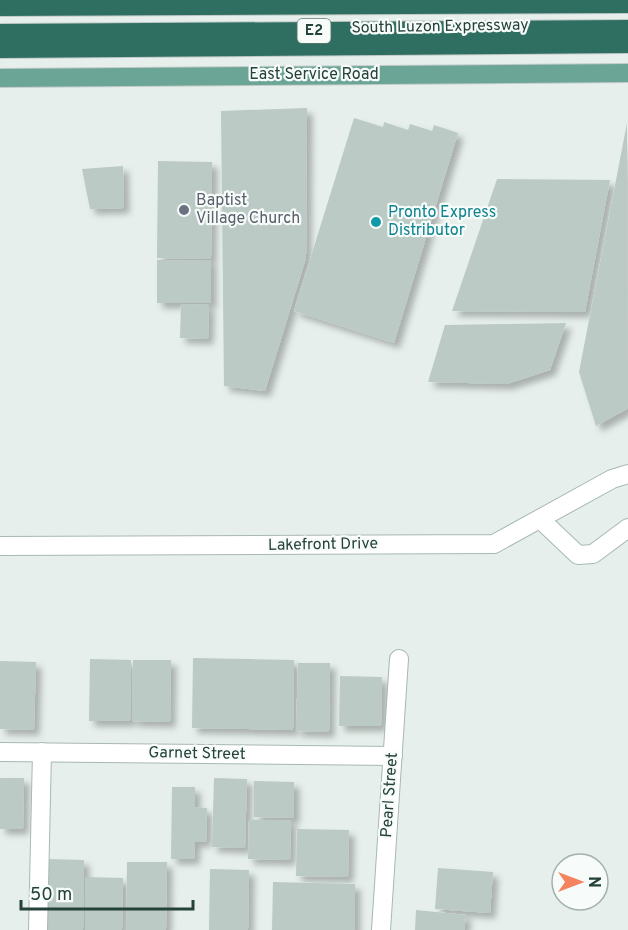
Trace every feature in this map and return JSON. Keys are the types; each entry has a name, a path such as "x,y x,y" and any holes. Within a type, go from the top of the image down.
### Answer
{"highway":[{"name":"E2","path":"0,8 628,4"},
{"name":"E2","path":"0,33 628,29"},
{"name":"South Luzon Expressway","path":"0,49 628,45"}],"main road":[{"name":"East Service Road","path":"0,78 628,73"}],"street":[{"name":"Lakefront Drive","path":"0,546 494,544 612,479 628,474"},
{"path":"541,520 578,555 593,554 628,528"},
{"name":"Pearl Street","path":"381,930 399,659"},
{"name":"Garnet Street","path":"0,752 393,756"},
{"path":"38,930 42,752"}],"building":[{"path":"307,108 306,258 265,391 224,386 221,111"},
{"name":"Pronto Express Distributor","path":"354,118 383,127 384,122 408,130 410,124 432,131 434,125 458,133 394,343 294,311"},
{"path":"627,123 628,403 627,409 596,426 579,372"},
{"name":"Baptist Village Church","path":"158,161 212,162 211,259 157,258"},
{"path":"123,166 124,208 90,209 82,169"},
{"path":"497,179 610,180 585,312 452,311"},
{"path":"157,260 211,260 211,303 157,303"},
{"path":"181,304 209,305 208,339 180,338"},
{"path":"566,323 550,370 507,384 428,382 445,325"},
{"path":"193,658 294,660 293,730 192,728"},
{"path":"90,659 131,660 130,721 89,721"},
{"path":"133,660 171,660 170,722 132,721"},
{"path":"0,661 36,662 34,730 0,729"},
{"path":"298,663 330,663 329,732 296,731"},
{"path":"340,676 382,677 381,726 339,726"},
{"path":"0,778 24,778 23,829 0,829"},
{"path":"214,778 247,779 245,848 212,847"},
{"path":"254,781 294,782 294,818 254,817"},
{"path":"172,787 195,787 195,807 207,808 206,842 195,841 194,859 171,859"},
{"path":"249,820 291,820 290,860 248,859"},
{"path":"297,829 349,830 348,877 296,876"},
{"path":"46,859 84,860 83,930 45,930"},
{"path":"127,862 167,862 166,930 126,930"},
{"path":"438,868 493,872 490,913 435,909"},
{"path":"210,869 249,870 248,930 209,930"},
{"path":"85,877 123,878 122,930 85,930"},
{"path":"273,882 355,884 355,930 272,930"},
{"path":"416,910 466,915 464,930 415,930"}],"place":[{"name":"Baptist Village Church","path":"184,210"},
{"name":"Pronto Express Distributor","path":"376,222"}]}
